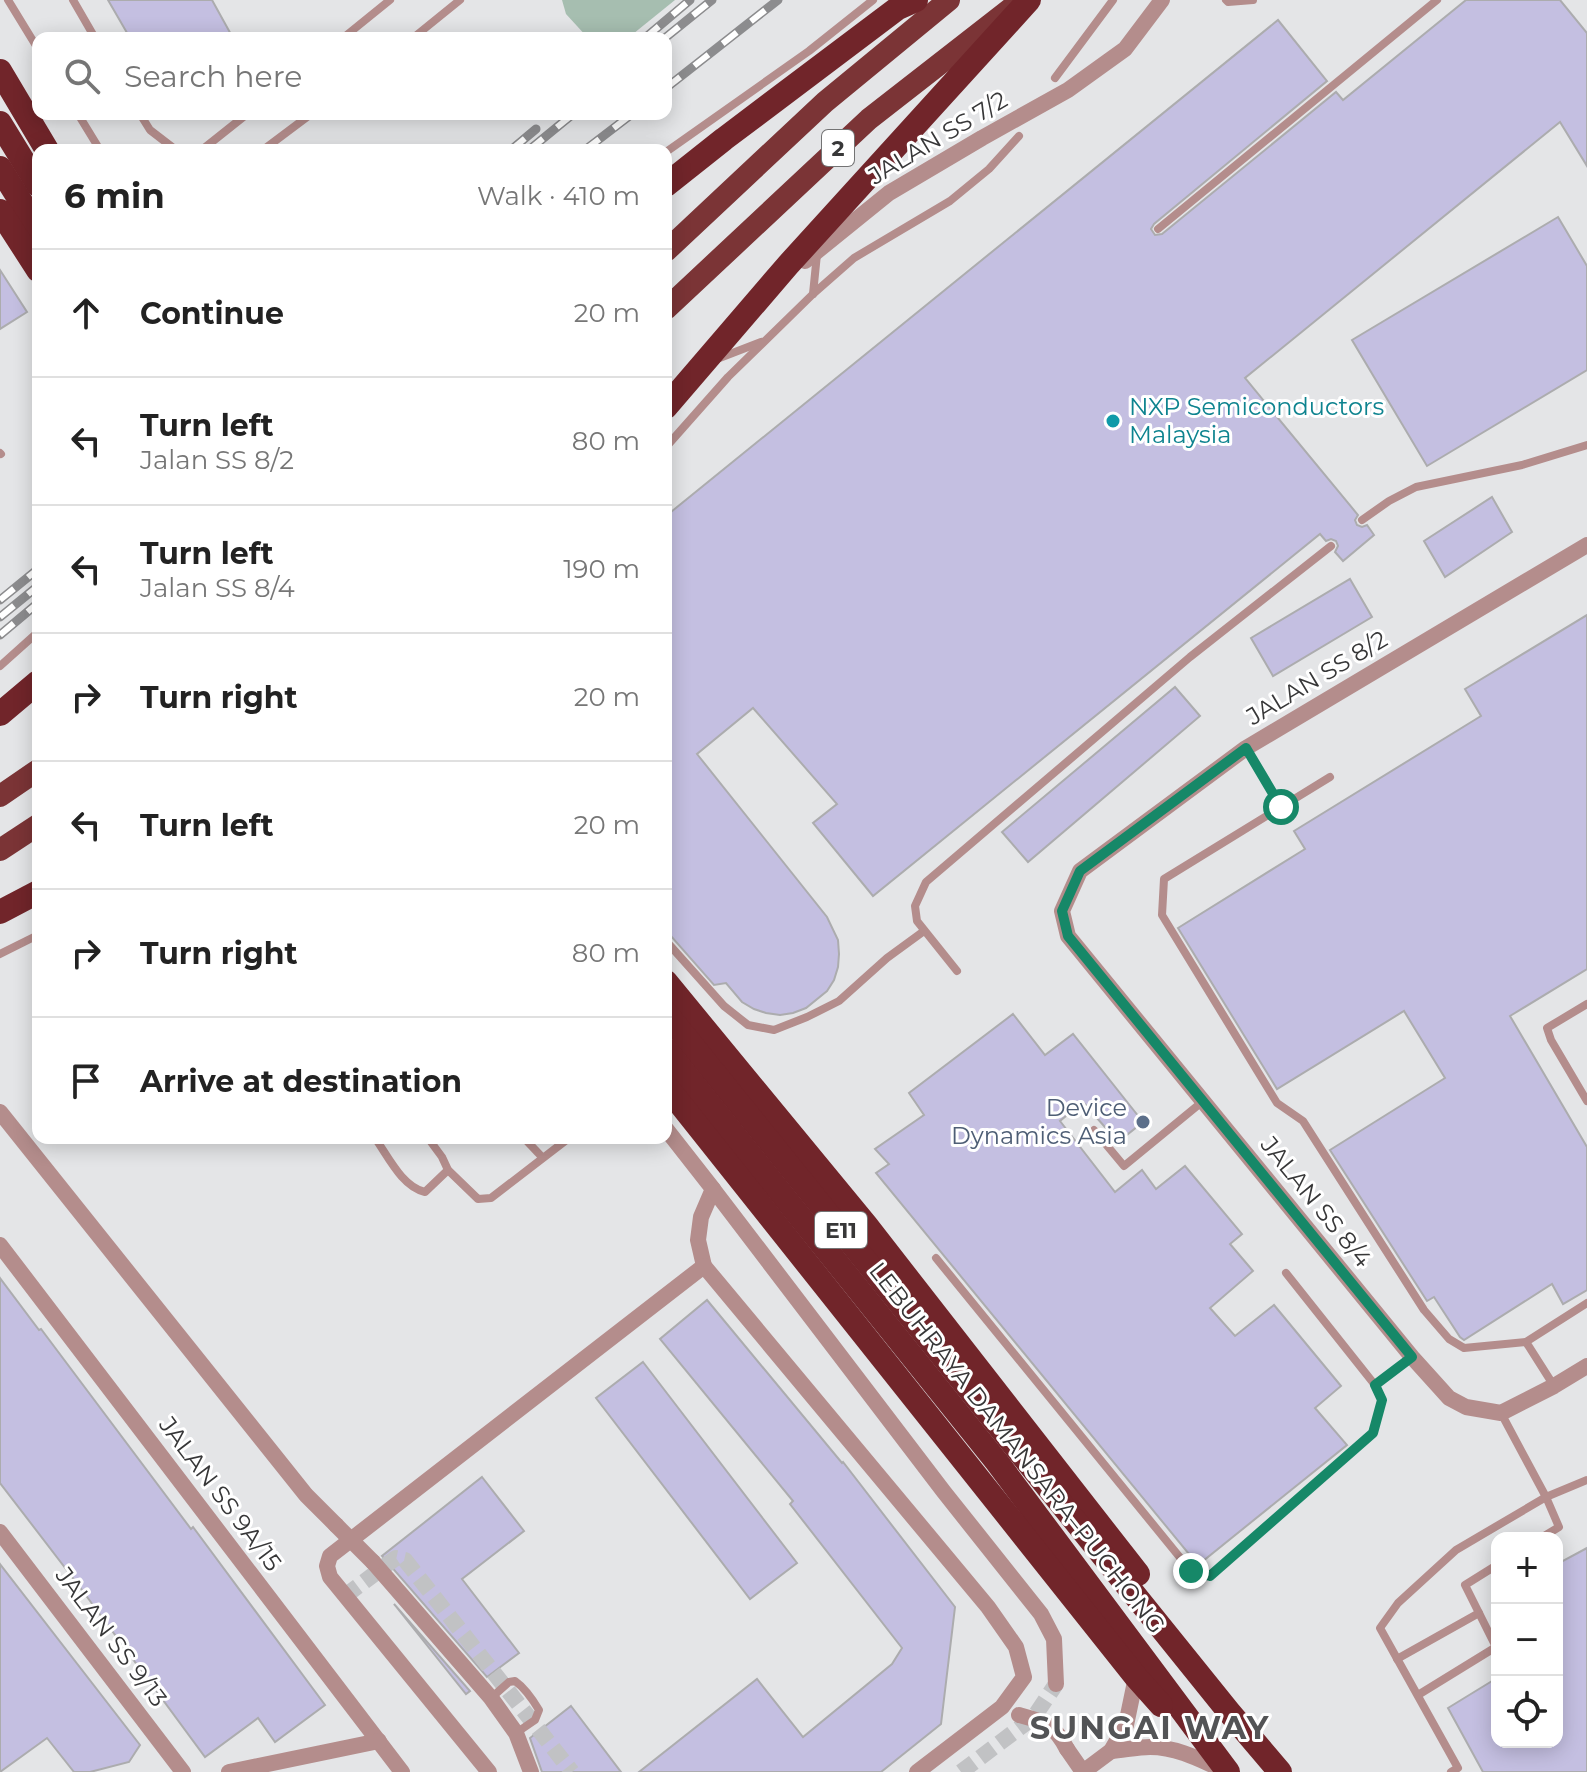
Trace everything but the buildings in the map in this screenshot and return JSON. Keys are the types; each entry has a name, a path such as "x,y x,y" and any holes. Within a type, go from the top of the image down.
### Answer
{"highway":[{"path":"672,180 727,132 898,8 916,0"},
{"name":"2","path":"672,245 825,102 949,0"},
{"name":"2","path":"672,303 869,119 1021,0"},
{"path":"672,400 809,242 1029,0"},
{"path":"0,71 43,144"},
{"path":"0,123 32,175"},
{"path":"0,168 32,219"},
{"path":"0,211 32,261"},
{"path":"0,714 32,687"},
{"path":"0,796 32,774"},
{"path":"0,850 32,829"},
{"path":"0,912 32,895"},
{"path":"672,989 875,1237 1155,1595 1199,1655 1229,1712"},
{"name":"LEBUHRAYA DAMANSARA–PUCHONG","path":"672,1021 1006,1455 1228,1772"},
{"name":"LEBUHRAYA DAMANSARA–PUCHONG","path":"672,1057 1006,1455 1280,1772"},
{"path":"672,1094 1153,1698 1198,1732"}],"street":[{"name":"JALAN SS 7/2","path":"739,321 817,250 889,193 1068,90 1125,49 1162,0"},
{"name":"JALAN SS 8/2","path":"1062,911 1080,871 1246,748 1587,545"},
{"name":"JALAN SS 8/4","path":"1062,911 1068,936 1412,1357 1449,1398 1466,1407 1501,1413"},
{"path":"0,1112 306,1495 373,1562 491,1698 516,1733 531,1772"},
{"path":"672,1137 1041,1614 1054,1639 1056,1684"},
{"path":"713,1189 701,1217 698,1240 704,1266 988,1607 1016,1647 1024,1677 1002,1707 917,1772"},
{"name":"JALAN SS 9A/15","path":"0,1245 402,1772"},
{"path":"489,1772 330,1577 327,1566 330,1556 704,1266"},
{"path":"1501,1413 1587,1366"},
{"name":"JALAN SS 9/13","path":"0,1532 183,1772"},
{"path":"1002,1707 1045,1722 1059,1733 1083,1772 1111,1751 1126,1725 1136,1677"},
{"path":"229,1772 379,1741"},
{"path":"1111,1751 1150,1747 1171,1749 1228,1772"}],"lane":[{"path":"8,0 32,39"},
{"path":"73,0 92,32"},
{"path":"350,32 390,0"},
{"path":"420,32 460,0"},
{"path":"672,148 809,51 873,0"},
{"path":"1055,78 1113,0"},
{"path":"1226,0 1253,0"},
{"path":"1158,229 1437,0"},
{"path":"736,112 742,99"},
{"path":"82,120 96,144"},
{"path":"144,120 150,130 168,144"},
{"path":"209,144 239,120"},
{"path":"271,144 303,120"},
{"path":"672,440 728,377 854,258 950,201 989,169 1019,136"},
{"path":"813,294 817,250"},
{"path":"702,366 765,341"},
{"path":"1362,520 1416,487 1522,465 1587,445"},
{"path":"957,971 917,921 915,906 926,882 1190,657 1331,546"},
{"path":"0,666 32,637"},
{"path":"1246,748 1281,807"},
{"path":"1330,777 1164,879 1162,915 1277,1103 1303,1121 1424,1310 1449,1339 1464,1348 1526,1342 1587,1303"},
{"path":"672,948 724,1006 748,1025 774,1030 839,1001 887,958 924,931"},
{"path":"0,954 32,938"},
{"path":"1587,1004 1547,1028 1587,1101"},
{"path":"1094,1130 1124,1166 1203,1101"},
{"path":"379,1144 415,1190 425,1192 448,1170"},
{"path":"432,1144 448,1170 478,1199 491,1198 560,1144"},
{"path":"530,1144 542,1157"},
{"path":"936,1258 1191,1571 1210,1576 1373,1433 1382,1400 1375,1385 1286,1273"},
{"path":"1526,1342 1554,1386"},
{"path":"1375,1385 1412,1357"},
{"path":"1501,1413 1559,1527 1551,1532"},
{"path":"1456,1771 1380,1628 1398,1603 1456,1550 1546,1497 1587,1480"},
{"path":"1418,1695 1496,1647 1465,1585 1491,1569"},
{"path":"1397,1659 1479,1613"},
{"path":"491,1698 509,1682 515,1681 537,1706 539,1710 535,1720 516,1733"}],"green space":[{"path":"562,0 675,0 635,32 582,32 566,14"}],"tunnel":[{"path":"345,1596 396,1558 405,1560 572,1772"},
{"path":"961,1772 1034,1717 1056,1684"}],"railway":[{"path":"652,32 690,0"},
{"path":"672,32 712,0"},
{"path":"672,83 778,0"},
{"path":"536,144 566,120"},
{"path":"593,144 624,120"},
{"path":"518,144 536,129"},
{"path":"0,600 32,574"},
{"path":"0,617 32,591"},
{"path":"0,635 32,608"}],"place":[{"name":"NXP Semiconductors Malaysia","path":"1113,421"},
{"name":"Device Dynamics Asia","path":"1143,1122"}],"district":[{"name":"SUNGAI WAY","path":"1150,1728"}],"route":[{"path":"1191,1571 1210,1576 1373,1433 1382,1400 1375,1385 1412,1357 1068,936 1062,911 1080,871 1246,748 1281,807"}]}
